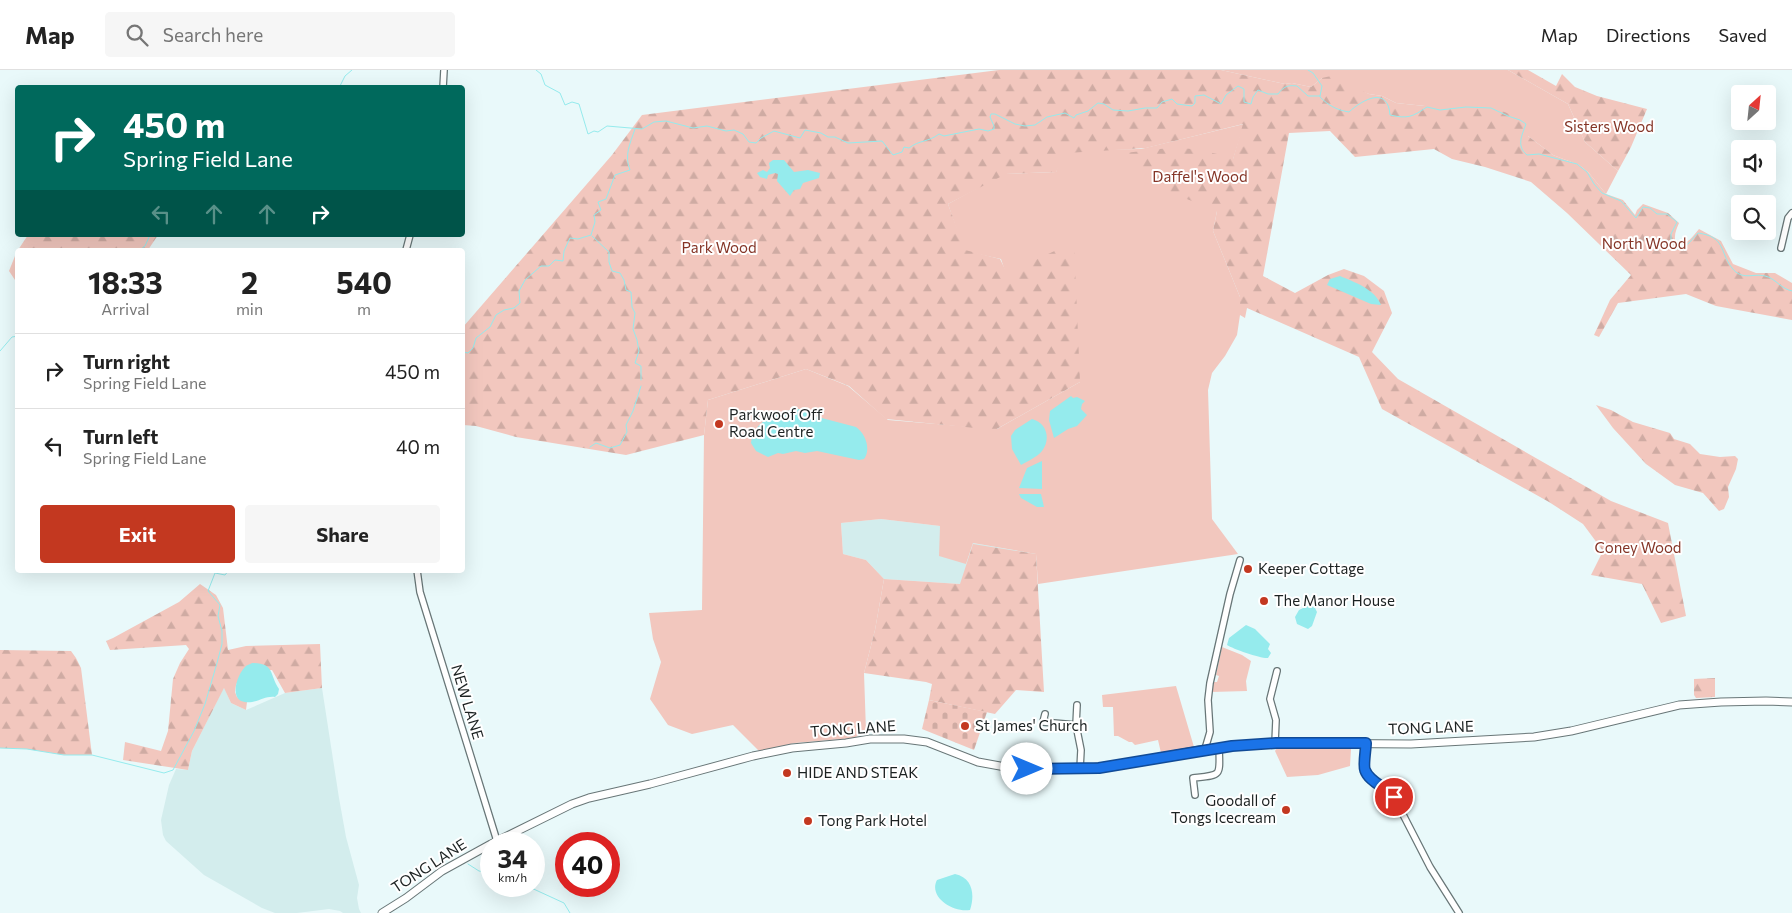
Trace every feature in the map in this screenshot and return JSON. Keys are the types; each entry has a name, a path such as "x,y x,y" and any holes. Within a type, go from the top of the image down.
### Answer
{"street":[{"path":"443,85 444,70"},
{"path":"1781,248 1788,218 1792,213"},
{"path":"1785,233 1792,234"},
{"path":"1205,749 1210,732 1208,700 1210,683 1230,594 1240,560"},
{"name":"NEW LANE","path":"417,573 420,592 490,832"},
{"path":"1276,671 1270,699 1276,720 1276,743"},
{"name":"TONG LANE","path":"515,832 572,804 590,798 753,756 792,748 846,743 870,738 927,742 972,760 996,765 1036,770 1080,769 1099,768 1219,747 1276,743 1411,744 1534,737 1571,731 1679,706 1766,700 1792,702"},
{"path":"1077,705 1076,725 1081,750 1080,769"},
{"path":"1045,714 1043,722 1076,725"},
{"path":"1366,743 1365,770 1372,780 1389,791 1394,797 1430,867 1459,913"},
{"path":"1195,795 1193,778 1214,776 1220,771 1219,747"},
{"name":"TONG LANE","path":"382,913 442,871 480,850"}],"shaded area":[{"path":"881,519 940,526 966,564 973,543 1036,554 960,584 884,579 866,560 843,554 841,523"},
{"path":"224,687 231,703 246,710 285,693 322,688 346,837 359,885 357,898 361,913 343,913 329,909 297,913 275,913 262,908 204,875 166,841 163,835 161,820 169,785 176,769 188,770 192,751"}],"green space":[{"name":"Park Wood","path":"999,70 1221,70 1285,84 1292,83 1311,87 1322,78 1331,76 1369,94 1382,96 1396,103 1425,106 1492,107 1522,119 1531,128 1528,136 1553,155 1579,165 1589,173 1606,194 1623,200 1635,215 1643,204 1668,213 1679,223 1675,237 1678,245 1687,242 1699,229 1721,241 1733,264 1756,273 1775,273 1792,283 1792,320 1716,306 1686,294 1618,303 1599,337 1594,335 1610,300 1631,275 1567,213 1531,182 1485,167 1452,159 1434,149 1355,157 1330,131 1289,133 1263,276 1295,293 1328,275 1344,269 1364,276 1384,291 1392,313 1372,352 1398,379 1611,501 1668,523 1686,616 1661,623 1642,584 1591,575 1603,551 1583,524 1549,502 1382,409 1359,357 1247,308 1245,318 1240,315 1240,297 1213,231 1217,211 1144,182 1125,153 1178,148 1216,154 1233,159 1243,124 1146,148 1067,153 1056,172 1006,174 948,204 965,250 1000,259 1007,273 1074,242 1080,382 995,430 886,419 849,386 806,369 708,400 704,435 626,455 516,437 476,426 465,425 465,325 612,155 642,115"},
{"path":"1221,70 1508,70 1568,104 1585,142 1618,171 1606,194 1589,173 1579,165 1553,155 1528,136 1425,106 1396,103 1382,96 1369,94 1322,78 1311,87 1292,83 1285,84"},
{"name":"Sisters Wood","path":"1508,70 1528,70 1556,86 1562,74 1575,87 1597,96 1647,109 1631,147 1618,171 1585,142 1568,104"},
{"name":"Daffel's Wood","path":"1244,124 1217,211 1213,231 1240,297 1240,315 1237,335 1225,356 1212,373 1208,390 1212,519 1238,554 1038,584 1036,554 973,543 966,564 939,556 940,526 881,519 841,523 843,554 866,560 884,579 875,630 864,673 866,731 854,738 795,743 759,751 733,725 692,734 668,725 650,699 661,662 653,639 649,613 702,610 704,435 708,400 806,369 848,386 888,420 997,429 1080,382 1006,274 1001,259 964,251 948,204 1003,174 1056,172 1064,150 1141,149"},
{"path":"27,237 157,237 149,248 19,248"},
{"path":"15,256 15,280 9,271"},
{"path":"1596,405 1611,410 1633,422 1670,433 1674,439 1690,444 1700,454 1720,457 1735,456 1738,459 1736,469 1728,487 1729,497 1724,509 1719,511 1703,493 1675,485 1646,464 1613,428"},
{"path":"973,544 1036,554 1044,692 1016,690 995,714 929,700 932,684 926,682 864,673 875,630 884,579 960,584"},
{"path":"200,584 216,595 223,608 228,650 246,646 320,644 322,688 285,693 272,670 242,672 235,692 237,697 247,702 246,710 231,703 224,688 192,751 188,770 123,760 125,742 161,751 168,731 173,679 189,649 186,645 110,650 106,641 179,602"},
{"path":"1222,647 1251,661 1246,681 1247,691 1211,692 1214,682 1217,682 1219,676 1216,675"},
{"path":"0,650 71,651 81,668 92,755 64,755 27,749 0,748"},
{"path":"1715,678 1715,697 1696,698 1694,695 1694,679"},
{"path":"1176,686 1194,747 1161,753 1158,740 1135,745 1118,736 1114,736 1113,707 1103,707 1102,695"},
{"path":"929,700 987,712 974,750 922,729"},
{"path":"1277,748 1351,749 1350,766 1318,775 1287,777 1275,751"},
{"path":"1031,775 1046,775 1046,779 1036,787"}],"water":[{"path":"773,160 784,160 794,172 808,170 820,173 819,178 803,183 800,189 794,190 790,196 777,181 778,174 768,175 767,179 760,177 757,173 763,170 767,172 770,168 769,163"},
{"path":"1340,276 1369,290 1381,305 1371,304 1327,285 1330,279"},
{"path":"1071,396 1085,401 1081,409 1087,415 1077,426 1068,429 1054,438 1049,420 1050,411"},
{"path":"802,409 814,416 856,427 860,430 866,442 867,451 864,459 859,460 817,451 778,453 768,457 756,451 751,443 756,429 761,423 774,415"},
{"path":"1032,419 1044,428 1047,437 1046,442 1040,453 1021,465 1012,449 1011,436 1015,430"},
{"path":"1042,461 1042,489 1019,488 1027,468"},
{"path":"1019,494 1041,494 1044,507 1037,507 1021,498"},
{"path":"1309,605 1314,606 1317,612 1312,626 1308,629 1297,624 1295,617 1299,610"},
{"path":"1246,625 1255,629 1270,644 1268,649 1271,653 1268,658 1227,645 1229,638"},
{"path":"252,663 268,667 279,689 275,697 267,697 250,702 241,701 238,698 236,684 238,679 243,669"},
{"path":"955,874 966,879 969,883 972,893 970,910 956,909 950,906 939,898 936,892 937,880"}],"waterway":[{"path":"340,85 345,76 352,70"},
{"path":"536,70 541,74 545,85 560,93 565,105 572,102 579,104 588,134 594,131 598,132 607,126 642,129 654,122 666,121 693,128 707,126 726,131 734,130 743,134 749,142 756,143 774,131 800,138 805,130 821,133 828,137 835,137 848,143 882,141 893,155 902,152 904,147 909,148 939,134 944,136 979,129 988,131 994,129 990,117 991,114 1025,126 1035,125 1047,117 1065,113 1074,118 1098,103 1104,104 1113,110 1128,111 1157,108 1162,102 1172,99 1177,104 1192,106 1195,103 1195,96 1204,95 1221,104 1226,95 1238,86 1244,89 1244,102 1251,104 1258,90 1268,94 1278,94 1289,86 1297,86 1308,96 1320,96"},
{"path":"1308,70 1313,73 1322,86 1320,96"},
{"path":"1320,97 1333,107 1349,112 1361,103 1374,98 1380,98 1385,100 1390,115 1401,117 1413,115 1427,107 1440,110 1466,107 1491,108 1526,124 1521,144 1527,155 1539,154 1577,164 1587,172 1602,193 1621,201 1636,218 1643,207 1650,208 1657,214 1667,214 1677,222 1671,234 1671,246 1678,249 1688,244 1698,233 1707,235 1718,241 1728,262 1736,272 1744,275 1769,277 1792,291"},
{"path":"465,352 468,353 473,348 476,338 490,327 496,315 504,310 514,308 520,303 519,291 525,280 541,266 549,266 555,260 563,261 564,251 570,238 578,239 591,235 595,222 594,215 601,210 598,202 606,199 615,175 630,170 628,154 635,129"},
{"path":"592,236 609,252 609,262 612,271 620,273 626,290 631,292 632,307 635,313 633,329 639,351 635,363 641,366 641,380"},
{"path":"142,248 149,237"},
{"path":"0,351 12,337 15,336"},
{"path":"590,447 596,443 610,448 620,445 627,432 626,425 633,411 641,386"},
{"path":"0,748 27,749 64,755 92,755 164,773 173,770 194,731 205,704 222,644 222,631 218,616 220,605 208,591 215,573"},
{"path":"215,573 225,575 227,573"},
{"path":"468,864 480,871"},
{"path":"545,894 564,903 570,913"}],"place":[{"name":"Parkwoof Off Road Centre","path":"719,424"},
{"name":"Keeper Cottage","path":"1248,569"},
{"name":"The Manor House","path":"1264,601"},
{"name":"St James' Church","path":"965,726"},
{"name":"HIDE AND STEAK","path":"787,773"},
{"name":"Goodall of Tongs Icecream","path":"1286,810"},
{"name":"Tong Park Hotel","path":"808,821"}],"route":[{"path":"1027,769 1099,768 1232,746 1276,743 1366,743 1365,770 1372,780 1389,791 1394,797"}],"park label":[{"name":"North Wood","path":"1644,244"},
{"name":"Coney Wood","path":"1638,548"}]}
